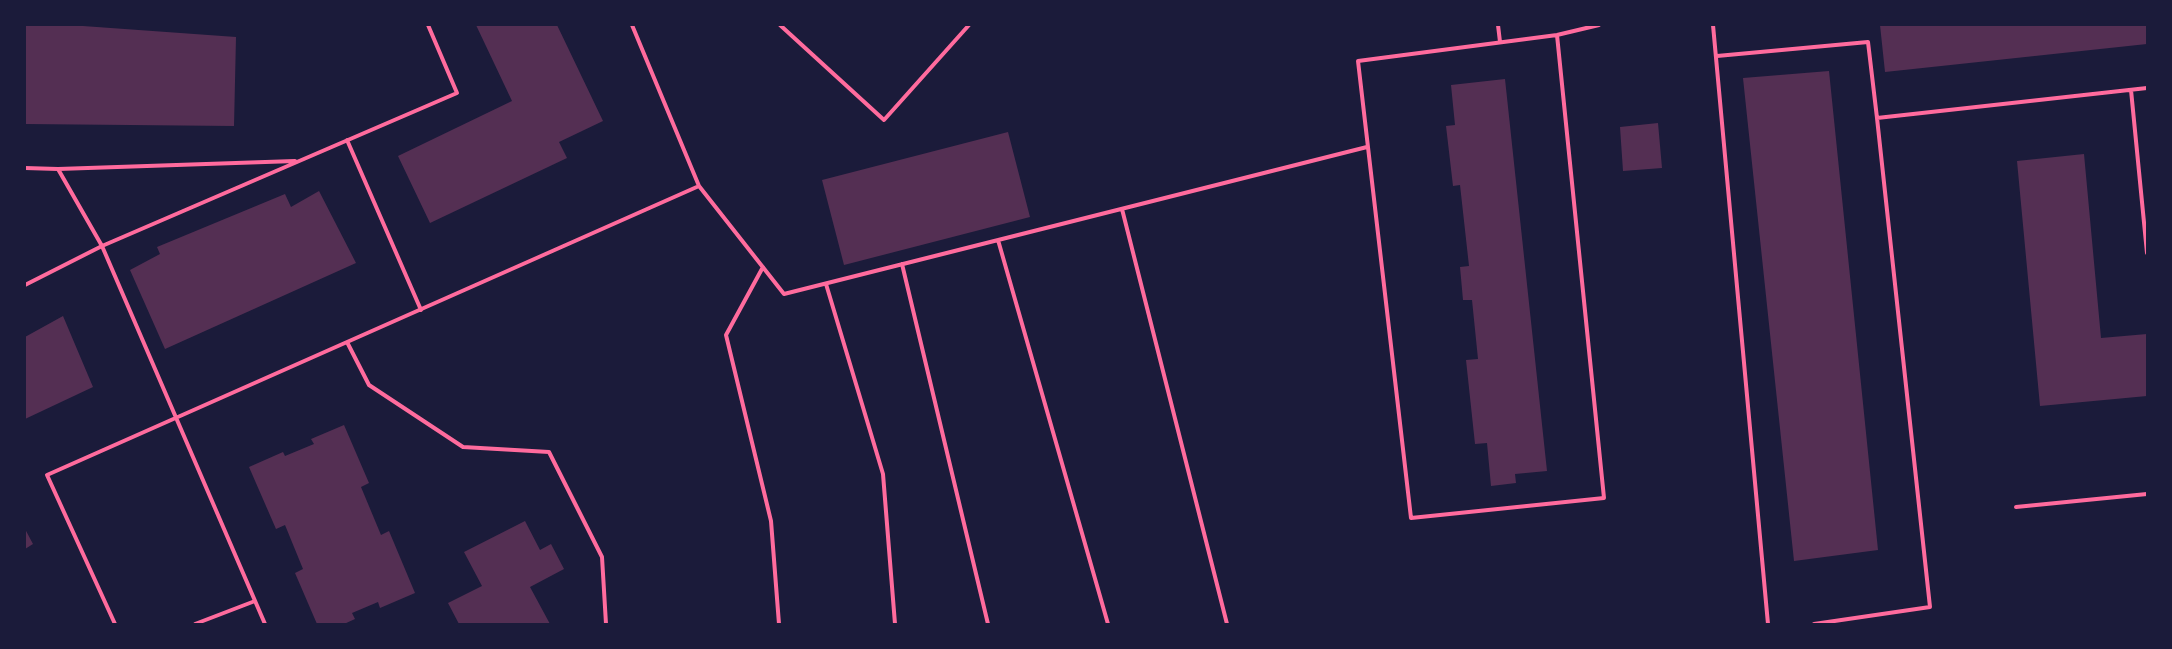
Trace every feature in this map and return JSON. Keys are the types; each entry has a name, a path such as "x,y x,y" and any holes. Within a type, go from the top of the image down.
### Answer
{"lane":[{"path":"25,285 102,246 457,92 428,25"},
{"path":"632,25 699,186 784,294 1367,147"},
{"path":"780,25 884,120 969,25"},
{"path":"1498,25 1500,42"},
{"path":"1557,35 1604,498 1411,518 1358,61 1557,35 1599,25"},
{"path":"1713,25 1768,624"},
{"path":"1717,56 1868,42 1930,607 1814,624"},
{"path":"1877,118 2147,88"},
{"path":"2131,90 2147,253"},
{"path":"347,140 421,310"},
{"path":"25,168 58,169 297,161"},
{"path":"58,169 102,246 265,624"},
{"path":"115,624 47,474 699,186"},
{"path":"1122,209 1227,624"},
{"path":"998,240 1108,624"},
{"path":"902,264 988,624"},
{"path":"763,268 726,335 771,521 779,624"},
{"path":"826,284 883,474 895,624"},
{"path":"347,342 369,385 464,447 549,452 602,557 606,624"},
{"path":"2016,507 2147,494"},
{"path":"195,624 255,600"}],"building":[{"path":"25,25 69,25 236,37 234,126 25,124"},
{"path":"476,25 557,25 603,121 559,142 567,158 430,223 398,156 512,101"},
{"path":"1880,25 2147,25 2147,44 1885,72"},
{"path":"1829,71 1878,550 1794,561 1743,78"},
{"path":"1505,79 1547,471 1515,474 1516,483 1491,486 1487,443 1475,444 1466,360 1478,359 1472,300 1463,300 1460,267 1469,266 1460,185 1453,186 1446,126 1455,125 1451,85"},
{"path":"1658,123 1662,168 1623,171 1620,127"},
{"path":"1008,132 1030,217 844,265 822,180"},
{"path":"2084,154 2101,338 2147,334 2147,396 2040,406 2017,161"},
{"path":"319,191 356,263 165,349 130,270 160,254 157,247 285,194 291,207"},
{"path":"63,316 93,387 25,419 25,337"},
{"path":"344,425 369,483 361,487 381,535 389,531 415,593 380,608 378,602 352,613 355,619 344,624 317,624 295,573 303,569 285,525 276,529 249,467 283,452 285,456 314,444 311,439"},
{"path":"525,521 540,550 551,544 564,569 530,587 550,624 459,624 448,603 482,586 464,552"},
{"path":"25,529 33,544 25,549"}]}
